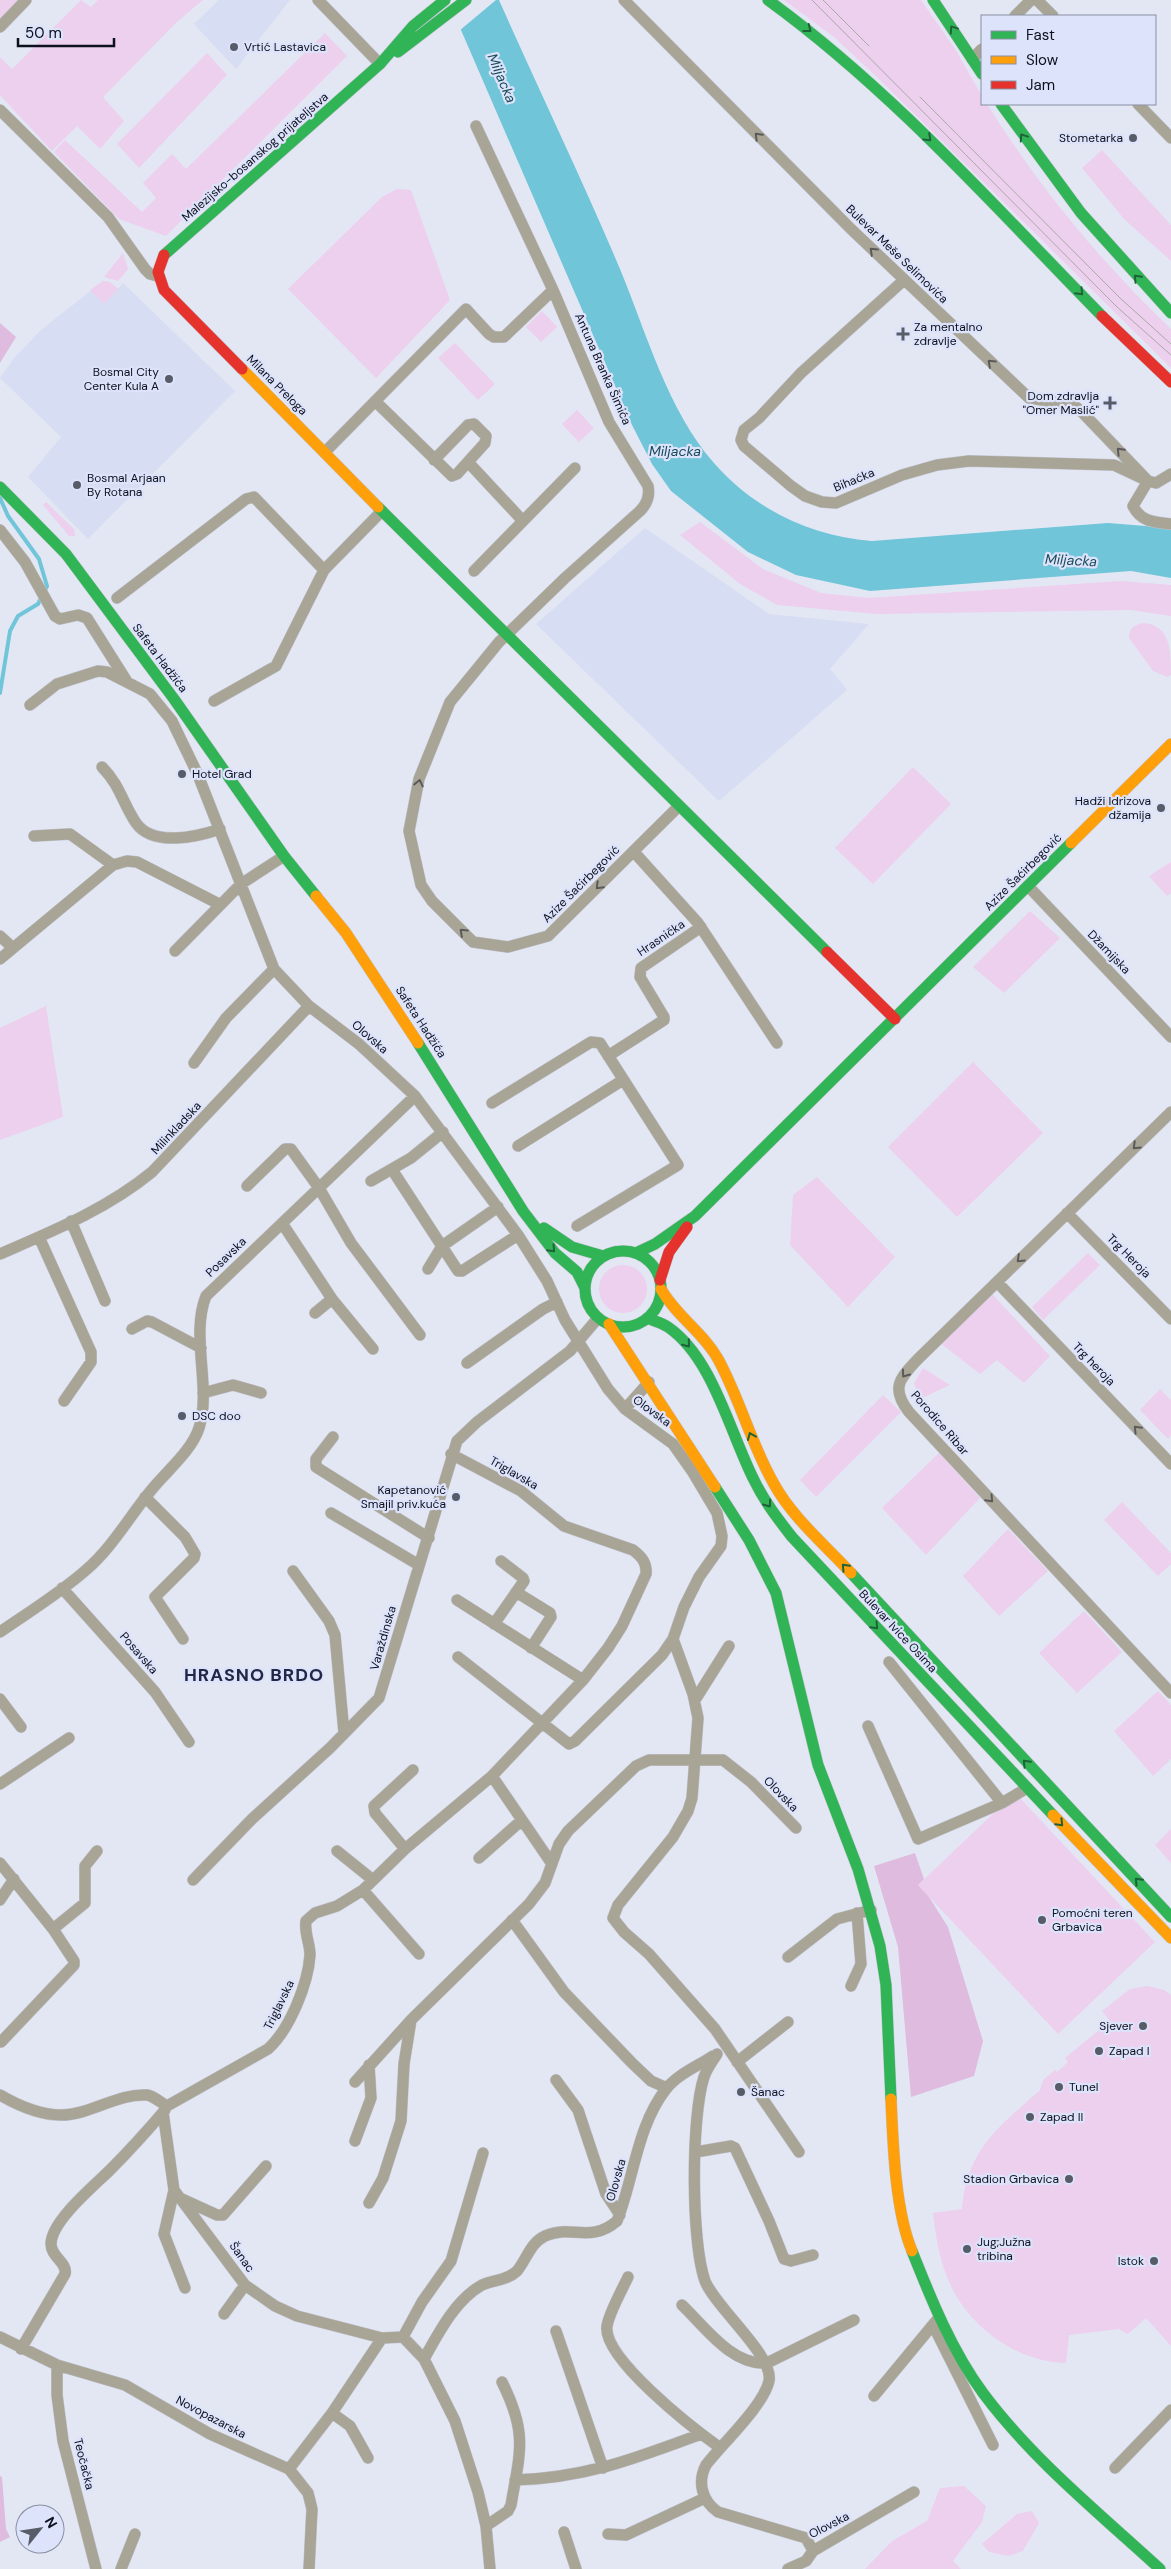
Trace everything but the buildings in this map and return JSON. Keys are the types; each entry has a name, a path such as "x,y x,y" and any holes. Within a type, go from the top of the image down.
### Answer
{"main road":[{"name":"Malezijsko-bosanskog prijateljstva","path":"380,64 413,26 445,0"},
{"name":"Malezijsko-bosanskog prijateljstva","path":"158,276 162,258 380,64 438,23 466,0"},
{"path":"768,0 842,57 903,113 1127,342 1171,382"},
{"path":"933,0 981,72"},
{"path":"1002,105 1065,197 1121,262 1171,313"},
{"name":"Milana Preloga","path":"158,276 161,287 167,294 506,636"},
{"name":"Safeta Hadžića","path":"0,487 66,554 174,699 284,856 346,933 523,1211 549,1246 577,1272 585,1288"},
{"path":"506,636 895,1019"},
{"name":"Azize Šaćirbegović","path":"636,1253 655,1244 695,1216 1171,744"},
{"name":"Safeta Hadžića","path":"523,1211 558,1239 573,1248 591,1255 603,1256"},
{"name":"Azize Šaćirbegović","path":"661,1284 669,1252 695,1216"},
{"path":"638,1330 609,1324 598,1318 591,1309 585,1288 590,1270 603,1256 616,1251 636,1253 647,1259 655,1269 661,1284 659,1301 638,1330 638,1356 649,1382"},
{"name":"Bulevar Ivice Osima","path":"661,1284 671,1306 697,1330 718,1358 757,1449 784,1501 1171,1917"},
{"path":"609,1324 649,1382 749,1540 776,1593 818,1765 872,1910 880,1946 886,1985 893,2138 900,2201 910,2247 936,2322 982,2392 1027,2446 1160,2569"},
{"name":"Bulevar Ivice Osima","path":"638,1330 667,1325 678,1333 694,1352 713,1390 747,1469 780,1522 1026,1788 1171,1938"}],"street":[{"path":"0,27 26,0"},
{"path":"318,0 380,64"},
{"name":"Bulevar Meše Selimovića","path":"624,0 904,280 1029,398 1073,405 1148,481"},
{"path":"1015,15 1031,0"},
{"path":"1037,0 1052,15"},
{"path":"972,59 981,50"},
{"path":"1139,105 1171,138"},
{"path":"0,110 108,217 145,269 150,274 158,276"},
{"name":"Antuna Branka Šimića","path":"476,126 553,290 609,422 648,486 648,499 640,511 565,578 506,636"},
{"name":"Bihaćka","path":"904,280 802,372 759,418 744,430 741,439 742,444 791,486 805,496 822,502 836,503 902,475 937,465 969,460 1114,465 1148,481"},
{"path":"325,452 466,309 489,334 494,337 504,337 553,290"},
{"path":"376,401 434,460 452,476 468,462 486,439 486,436 471,424 434,460"},
{"path":"468,462 522,521"},
{"path":"474,570 575,468"},
{"path":"1171,474 1156,483 1148,481 1133,506 1138,515 1145,520 1171,524"},
{"path":"117,598 246,499 254,497 324,570"},
{"path":"214,701 276,666 324,570 382,511"},
{"path":"0,530 25,562 55,616 60,619 78,615 87,618 126,680"},
{"name":"Azize Šaćirbegović","path":"506,636 450,702 419,779 409,831 420,885 432,902 473,942 508,947 548,936 679,806"},
{"path":"30,706 57,684 98,670 126,680 150,694 172,721 220,829 241,884"},
{"path":"102,767 114,780 135,821 144,831 154,835 185,837 220,829"},
{"path":"34,836 70,834 113,865"},
{"name":"Azize Šaćirbegović","path":"634,852 701,927 777,1043"},
{"path":"175,951 219,904 241,884 284,856"},
{"path":"0,959 113,865 127,861 137,862 219,904"},
{"name":"Olovska","path":"241,884 274,969 310,1006 358,1044 415,1096 518,1235 547,1281 579,1342 608,1389 625,1409 672,1444 713,1505 722,1536 718,1553 700,1577 684,1608 673,1639 662,1655 575,1741 569,1744 544,1722"},
{"name":"Džamijska","path":"1028,886 1171,1037"},
{"name":"Hrasnička","path":"608,1056 664,1020 640,977 641,968 701,927"},
{"path":"0,936 13,948"},
{"path":"194,1063 226,1018 274,969"},
{"name":"Milinkladska","path":"0,1254 39,1237 129,1191 152,1172 310,1006"},
{"path":"492,1103 591,1042 600,1043 678,1165 576,1226"},
{"path":"518,1146 623,1080"},
{"name":"Posavska","path":"0,1632 86,1570 108,1547 145,1497 192,1440 199,1428 203,1393 200,1348 201,1314 206,1296 415,1096"},
{"name":"Porodice Ribar","path":"1171,1112 902,1376 898,1391 900,1401 1171,1693"},
{"path":"371,1181 393,1170 443,1132"},
{"path":"247,1186 288,1147 318,1188 351,1243 420,1334"},
{"path":"393,1170 455,1268 462,1271 518,1235"},
{"path":"428,1269 442,1246 498,1207"},
{"name":"Trg Heroja","path":"1067,1213 1171,1319"},
{"path":"71,1221 105,1301"},
{"path":"282,1223 332,1299 373,1349"},
{"path":"39,1237 91,1352 91,1362 64,1401"},
{"name":"Trg heroja","path":"997,1282 1171,1464"},
{"path":"315,1313 332,1299"},
{"path":"467,1364 543,1309 557,1302"},
{"path":"451,1454 457,1441 477,1422 579,1342 598,1318"},
{"path":"132,1328 147,1321 152,1322 200,1348"},
{"path":"625,1409 649,1382"},
{"path":"203,1393 233,1385 261,1393"},
{"path":"333,1437 316,1459 316,1467 429,1538"},
{"name":"Varaždinska","path":"193,1880 252,1819 344,1733 383,1691 419,1565 429,1538 451,1454"},
{"name":"Triglavska","path":"21,2349 66,2271 55,2258 51,2244 57,2229 76,2201 110,2170 165,2109 268,2048 278,2039 307,1979 310,1954 304,1929 306,1921 316,1913 337,1906 363,1890 405,1848 492,1776 583,1680 622,1626 646,1574 647,1566 643,1560 633,1550 564,1526 521,1491 451,1454"},
{"path":"145,1497 194,1549 194,1558 155,1597 183,1639"},
{"path":"331,1513 419,1565"},
{"path":"494,1624 523,1584 523,1578 501,1561"},
{"path":"293,1571 329,1621 335,1635 344,1733"},
{"name":"Posavska","path":"62,1588 155,1692 189,1742"},
{"path":"516,1592 550,1613 551,1617 531,1648"},
{"path":"457,1600 583,1680"},
{"path":"673,1639 694,1700 698,1718 692,1798 688,1811 655,1862 618,1905 613,1918 618,1926 649,1954 690,2000 727,2047 799,2152"},
{"path":"694,1700 729,1646"},
{"path":"458,1656 544,1722"},
{"path":"889,1662 1002,1803"},
{"path":"0,1699 21,1727"},
{"path":"868,1726 918,1839 1002,1803 1026,1788"},
{"path":"0,1784 69,1738"},
{"name":"Olovska","path":"355,2082 410,2020 540,1890 552,1864 558,1844 568,1831 636,1766 649,1760 694,1762 723,1760 728,1762 796,1828"},
{"path":"405,1848 376,1813 374,1806 413,1770"},
{"path":"492,1776 552,1864"},
{"path":"479,1858 522,1820"},
{"path":"53,1929 85,1903 85,1866 97,1851"},
{"path":"338,1851 373,1880"},
{"path":"0,1863 53,1929 72,1957 74,1965 1,2042"},
{"path":"0,1900 14,1879"},
{"path":"363,1890 419,1954"},
{"path":"788,1957 837,1919 872,1910"},
{"path":"851,1986 861,1964 857,1914"},
{"path":"512,1920 564,1992 632,2064 652,2081 667,2088"},
{"path":"369,2203 383,2178 401,2121 404,2064 410,2020"},
{"path":"737,2062 788,2022"},
{"name":"Olovska","path":"424,2359 443,2325 472,2292 482,2285 510,2276 517,2270 529,2250 545,2236 558,2232 587,2234 598,2232 609,2228 617,2221 643,2136 667,2088 727,2047"},
{"name":"Olovska","path":"717,2054 703,2079 696,2123 695,2202 701,2259 705,2280 716,2299 767,2362"},
{"path":"355,2141 371,2098 369,2065"},
{"path":"556,2080 578,2110 606,2194 620,2215"},
{"path":"0,2095 26,2109 62,2115 147,2095 165,2109"},
{"name":"Šanac","path":"165,2109 177,2194 245,2285 275,2306 291,2314 382,2338 402,2337"},
{"path":"696,2152 731,2146 735,2148 769,2221 784,2259 791,2261 813,2255"},
{"path":"484,2153 450,2262 422,2302 402,2337 424,2359 455,2421 478,2492 486,2526 490,2569"},
{"path":"185,2288 164,2234 177,2194 217,2215 223,2215 266,2166"},
{"path":"628,2277 607,2326 608,2337 631,2373 701,2434 719,2447"},
{"path":"224,2314 245,2285"},
{"path":"682,2305 730,2351 756,2364 767,2362 854,2320"},
{"path":"874,2396 936,2322 993,2444"},
{"path":"556,2331 603,2468"},
{"name":"Novopazarska","path":"0,2337 21,2349 57,2365 125,2385 210,2434 289,2469 308,2494 312,2509 309,2569"},
{"path":"289,2469 332,2413 382,2338"},
{"path":"608,2534 626,2535 705,2498 701,2475 719,2447 763,2395 770,2380 767,2362"},
{"name":"Teočačka","path":"57,2365 57,2395 63,2441 71,2477 85,2519 96,2569"},
{"path":"486,2526 508,2511 511,2505 522,2445 520,2426 502,2382"},
{"path":"1115,2468 1171,2410"},
{"path":"332,2413 350,2426 368,2458"},
{"path":"515,2480 570,2476 603,2468 627,2462 701,2434"},
{"name":"Olovska","path":"705,2498 711,2507 718,2512 806,2538 813,2551 914,2492"},
{"path":"564,2532 576,2569"},
{"path":"121,2569 135,2534"},
{"path":"788,2569 806,2561 813,2551"}],"shaded area":[{"path":"0,0 22,0 0,22"},
{"path":"81,0 91,7 98,0 203,0 177,22 103,97 124,121 100,149 77,126 52,151 0,95 0,57 12,69"},
{"name":"Vrtić Lastavica","path":"219,0 290,0 236,69 194,24"},
{"path":"784,0 921,0 955,49 981,94 981,105 988,105 1028,165 1095,250 1171,329 1171,368 878,78 834,37"},
{"path":"325,33 347,56 166,236 119,219 54,152 65,140 142,212 156,198 143,183 172,154 186,169"},
{"path":"207,53 227,75 139,168 117,144"},
{"path":"1102,150 1171,225 1171,261 1124,219 1082,168"},
{"path":"397,189 411,190 450,300 376,378 288,289 382,197"},
{"path":"123,253 128,269 118,281 104,277"},
{"path":"103,281 110,282 118,289 123,283 235,391 88,539 28,477 61,437 0,378 15,357 41,330"},
{"path":"103,281 110,282 118,289 104,304 90,290"},
{"path":"542,311 557,327 541,342 526,327"},
{"path":"0,323 16,337 0,363"},
{"path":"455,343 495,384 478,400 438,358"},
{"path":"577,410 594,428 579,442 562,424"},
{"path":"46,502 74,529 75,536 69,536 43,505"},
{"path":"700,522 763,569 821,593 869,598 1121,581 1171,585 1171,616 1131,610 877,614 777,605 740,584 680,535"},
{"path":"645,528 769,614 869,624 830,669 847,690 719,801 536,624"},
{"path":"1144,623 1160,629 1168,642 1171,658 1171,675 1167,677 1153,671 1129,638 1133,628"},
{"path":"913,767 951,804 873,884 835,848"},
{"path":"1171,862 1171,893 1167,896 1149,876"},
{"path":"1030,911 1060,938 1004,993 973,967"},
{"path":"46,1006 63,1117 0,1140 0,1028"},
{"path":"973,1062 1043,1133 957,1217 888,1147"},
{"path":"817,1177 895,1257 848,1307 790,1245 793,1195"},
{"path":"1088,1253 1100,1265 1043,1320 1032,1307"},
{"path":"618,1265 628,1265 637,1269 643,1275 647,1289 643,1303 637,1309 628,1313 618,1313 609,1309 603,1303 599,1294 599,1284 603,1275 609,1269"},
{"path":"991,1293 1050,1356 1024,1383 997,1360 980,1374 939,1342"},
{"path":"923,1368 950,1385 920,1399 914,1383"},
{"path":"1160,1389 1171,1400 1171,1435 1168,1439 1140,1410"},
{"path":"883,1395 901,1412 816,1497 800,1480"},
{"path":"939,1453 980,1498 926,1555 882,1508"},
{"path":"1122,1502 1171,1553 1171,1564 1158,1576 1104,1520"},
{"path":"1008,1529 1048,1571 999,1616 963,1576"},
{"path":"1084,1611 1122,1652 1077,1693 1039,1653"},
{"path":"1158,1691 1171,1705 1171,1759 1153,1776 1114,1731"},
{"name":"Pomoćni teren Grbavica","path":"1015,1793 1155,1942 1058,2034 918,1885"},
{"path":"1171,1829 1171,1863 1155,1845"},
{"path":"915,1853 924,1879 918,1885 929,1897 948,1927 983,2041 974,2076 911,2097 898,1947 874,1866"},
{"name":"Stadion Grbavica","path":"1147,1986 1164,1990 1171,1995 1171,2346 1146,2318 1128,2334 1119,2329 1069,2335 1066,2363 1032,2357 999,2341 972,2317 961,2303 952,2288 942,2261 933,2213 962,2209 965,2188 971,2170 978,2155 988,2141 1011,2116 1040,2090 1043,2080 1055,2070 1057,2072 1068,2062 1065,2058 1110,2021 1102,2011 1130,1989"},
{"path":"0,2476 2,2477 6,2529 10,2537 0,2542"},
{"path":"964,2486 986,2506 982,2522 953,2561 961,2569 865,2569 892,2541 927,2521 940,2488"},
{"path":"1032,2511 1039,2523 1023,2551 1008,2556 989,2552 982,2544 1017,2514"}],"water":[{"name":"Miljacka","path":"448,0 499,0 606,235 659,370 671,395 684,420 714,463 747,494 766,507 806,527 849,538 872,541 1108,523 1171,528 1171,578 1131,571 870,591 796,575 748,552 671,491 652,464 632,425"}],"pier":[{"path":"445,0 496,0 459,31"}],"waterway":[{"path":"0,498 8,516 39,559 47,586 38,604 18,616 10,631 0,693"}],"tram line":[{"path":"812,0 1117,307 1171,355"},
{"path":"823,0 869,46"},
{"path":"920,97 1120,298 1171,344"}],"traffic: fast":[{"path":"164,255 380,64 413,26 445,0"},
{"path":"398,52 466,0"},
{"path":"768,0 814,35 900,111 982,192 1102,316"},
{"path":"933,0 981,72"},
{"path":"1002,105 1081,213 1171,313"},
{"path":"0,487 66,554 174,699 284,856 316,896"},
{"path":"378,507 827,952"},
{"path":"636,1253 655,1244 695,1216 1071,843"},
{"path":"418,1043 523,1211 555,1253 577,1272 585,1288"},
{"path":"544,1228 572,1247 603,1256"},
{"path":"623,1251 637,1254 650,1262 658,1275 661,1289 658,1303 650,1316 637,1324 623,1327 609,1324 596,1316 588,1303 585,1289 588,1275 596,1262 609,1254 623,1251"},
{"path":"647,1318 668,1327 684,1341 697,1357 719,1398 758,1488 792,1537 1053,1815"},
{"path":"715,1487 749,1540 776,1593 818,1765 858,1869 880,1946 886,1985 891,2099"},
{"path":"851,1573 1171,1917"},
{"path":"912,2251 952,2342 972,2377 1002,2418 1045,2463 1160,2569"}],"traffic: slow":[{"path":"242,369 378,507"},
{"path":"1071,843 1171,744"},
{"path":"316,896 346,933 418,1043"},
{"path":"661,1289 674,1308 705,1340 718,1359 766,1469 781,1496 799,1519 851,1573"},
{"path":"609,1324 715,1487"},
{"path":"1053,1815 1171,1938"},
{"path":"891,2099 898,2197 906,2235 912,2251"}],"traffic: jam":[{"path":"164,255 158,272 164,290 242,369"},
{"path":"1102,316 1171,382"},
{"path":"827,952 895,1019"},
{"path":"660,1280 669,1252 687,1227"}],"place":[{"name":"Vrtić Lastavica","path":"234,47"},
{"name":"Stometarka","path":"1133,138"},
{"name":"Za mentalno zdravlje","path":"903,334"},
{"name":"Bosmal City Center Kula A","path":"169,379"},
{"name":"Dom zdravlja \"Omer Maslić\"","path":"1110,403"},
{"name":"Bosmal Arjaan By Rotana","path":"77,485"},
{"name":"Hotel Grad","path":"182,774"},
{"name":"Hadži Idrizova džamija","path":"1161,808"},
{"name":"DSC doo","path":"182,1416"},
{"name":"Kapetanović Smajil priv.kuća","path":"456,1497"},
{"name":"Pomoćni teren Grbavica","path":"1042,1920"},
{"name":"Sjever","path":"1143,2026"},
{"name":"Zapad I","path":"1099,2051"},
{"name":"Tunel","path":"1059,2087"},
{"name":"Šanac","path":"741,2092"},
{"name":"Zapad II","path":"1030,2117"},
{"name":"Stadion Grbavica","path":"1069,2179"},
{"name":"Jug;Južna tribina","path":"967,2249"},
{"name":"Istok","path":"1154,2261"}],"district":[{"name":"HRASNO BRDO","path":"254,1675"}]}
